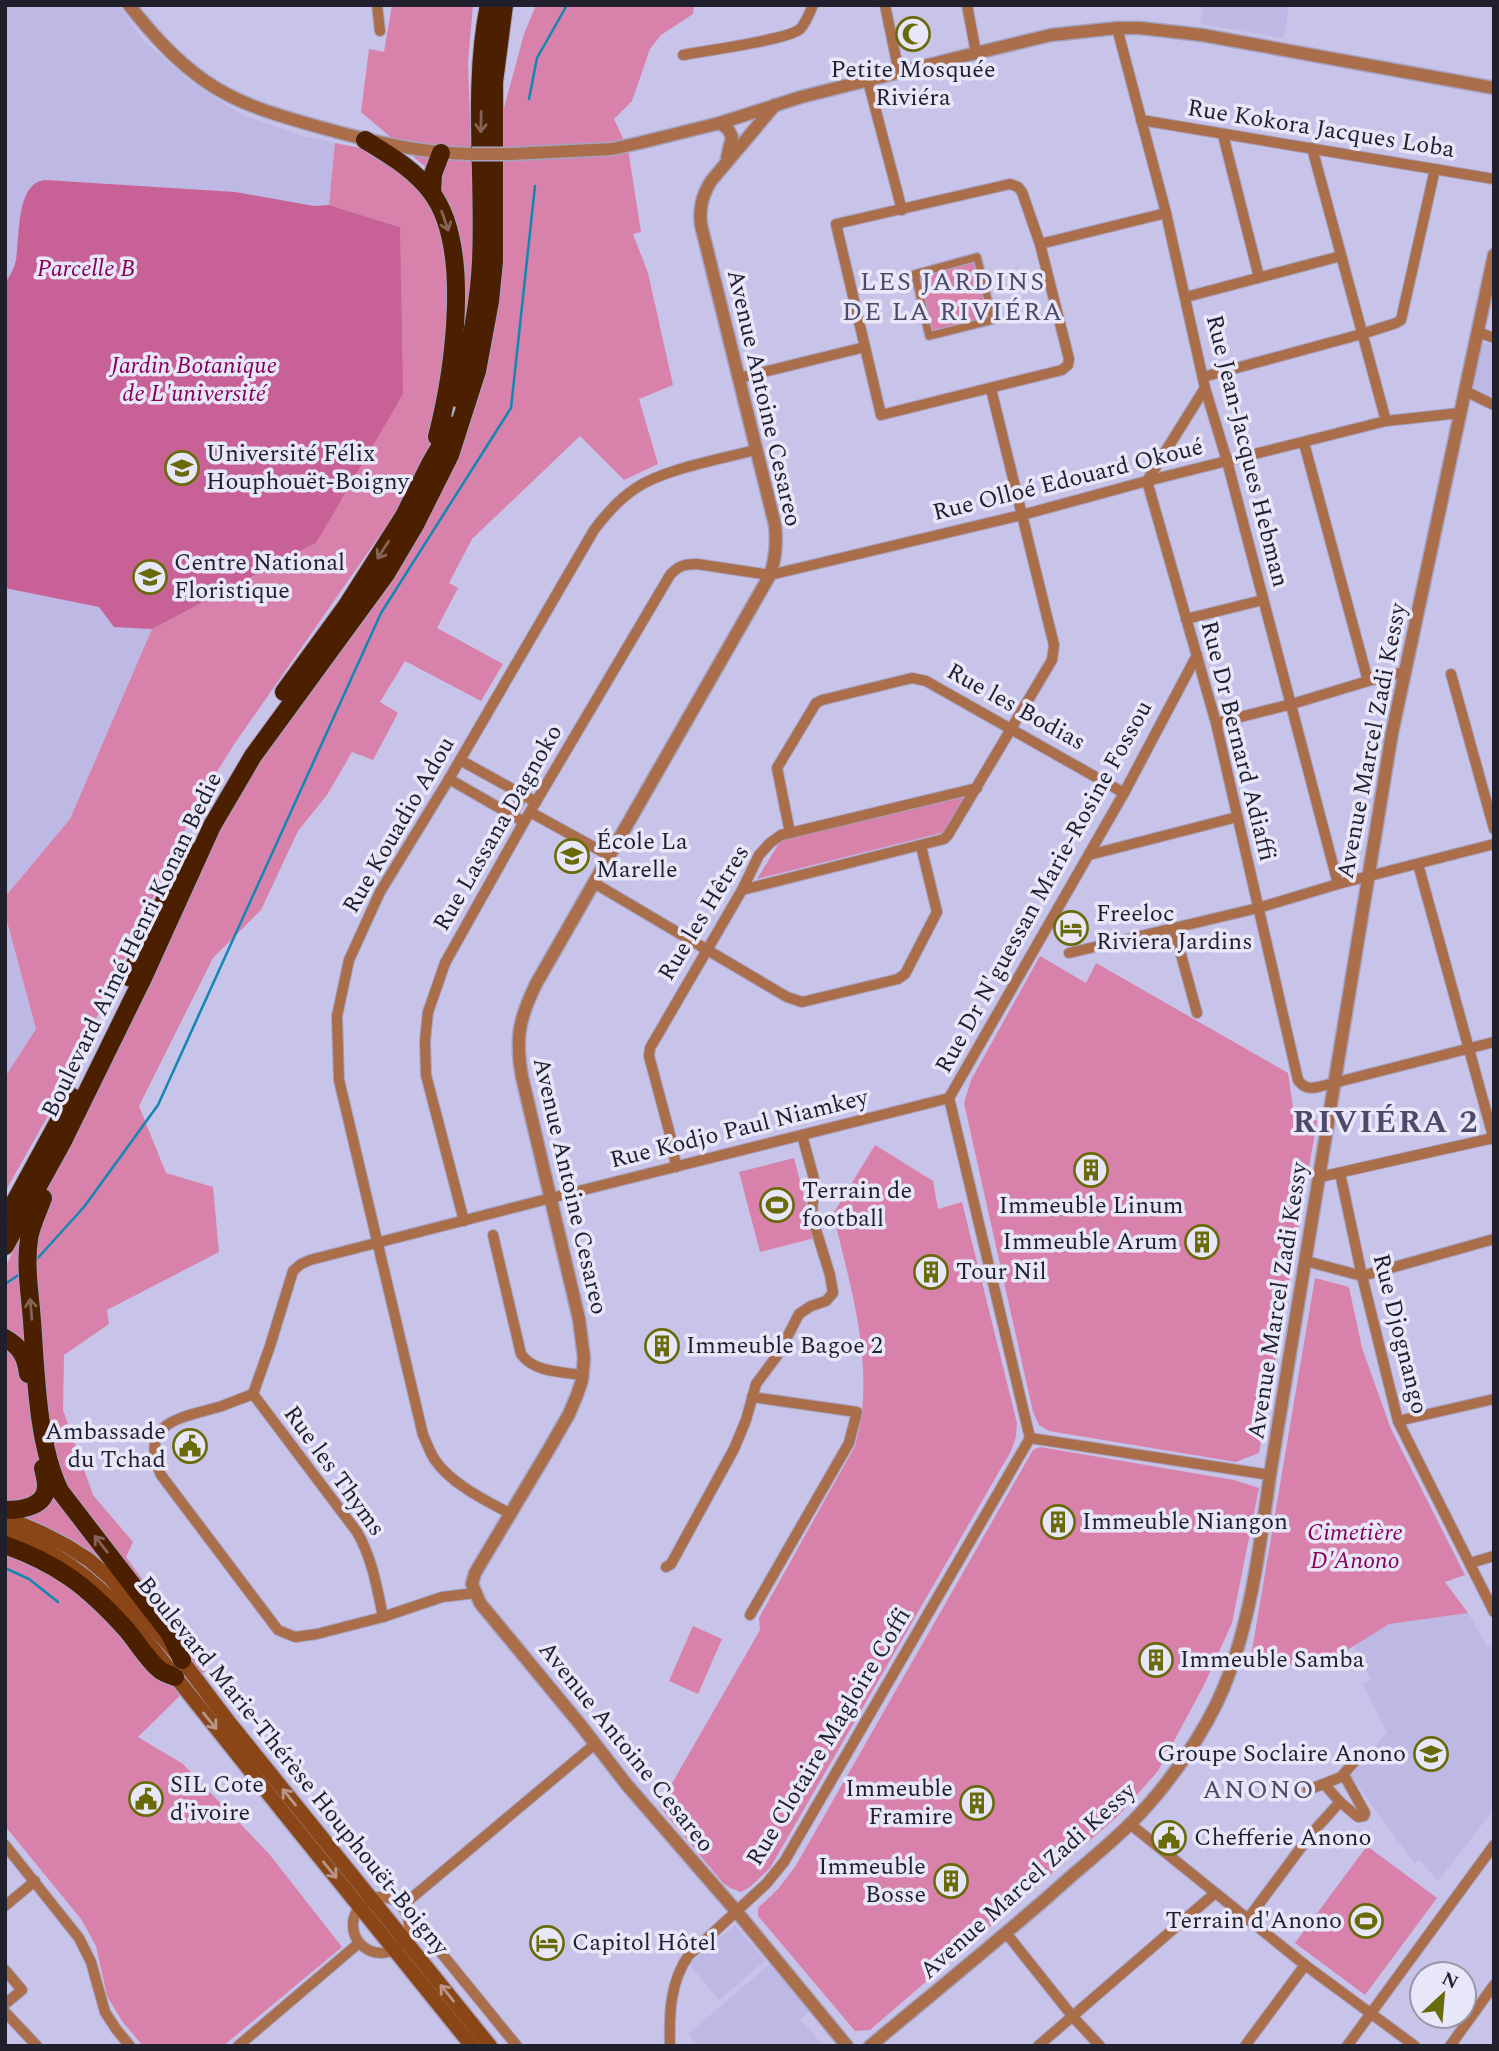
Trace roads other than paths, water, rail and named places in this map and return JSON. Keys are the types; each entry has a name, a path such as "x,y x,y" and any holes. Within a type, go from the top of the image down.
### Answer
{"highway":[{"name":"Boulevard Aimé Henri Konan Bedie","path":"5,1220 71,1099 205,813 240,756 346,607 382,551 404,516 445,438 464,373 478,302 481,260 482,65 489,5"},
{"name":"Boulevard Aimé Henri Konan Bedie","path":"5,1246 62,1143 137,990 212,826 253,756 386,574 450,455 477,371 490,301 494,261 495,62 504,5"},
{"path":"495,101 506,32 514,5"},
{"path":"365,140 405,166 432,193 441,210 454,257 456,292 453,355 430,464"},
{"path":"432,193 433,174 441,153"},
{"path":"62,1143 58,1167 31,1231 28,1262 38,1391 47,1454 60,1491 170,1634 182,1660"},
{"path":"5,1338 20,1349 26,1360 47,1488 43,1497 28,1508 5,1510"},
{"path":"5,1545 58,1568 95,1596 128,1630 159,1669 175,1677"}],"main road":[{"name":"Boulevard Marie-Thérèse Houphouët-Boigny","path":"5,1517 42,1533 89,1560 110,1578 182,1660 365,1902"},
{"name":"Boulevard Marie-Thérèse Houphouët-Boigny","path":"5,1530 35,1543 63,1560 103,1590 400,1945 490,2046"},
{"name":"Boulevard Marie-Thérèse Houphouët-Boigny","path":"400,1945 472,2046"}],"street":[{"path":"129,5 169,52 206,82 243,103 365,140 441,153 511,154 612,149 868,80 1051,35 1117,28 1202,35 1494,88"},
{"path":"377,5 380,31"},
{"path":"683,55 762,41 794,32 800,29 813,5"},
{"path":"885,5 899,73"},
{"path":"967,5 976,53"},
{"name":"Rue Jean-Jacques Hebman","path":"1117,28 1166,213 1205,388 1227,461 1338,884"},
{"path":"868,80 902,210"},
{"name":"Avenue Antoine Cesareo","path":"775,105 707,187 699,211 775,525 776,552 770,575 536,984 523,1012 518,1044 522,1077 582,1337 584,1358 577,1395 569,1414 475,1573 472,1584 480,1603 627,1785 737,1912 847,2046"},
{"name":"Rue Kokora Jacques Loba","path":"1141,120 1494,178"},
{"path":"720,122 732,137 731,149 724,166"},
{"path":"1223,135 1259,277"},
{"path":"1312,148 1386,421"},
{"path":"1203,377 1362,334 1401,320 1435,169"},
{"path":"1010,184 1018,187 1040,244 1069,359 1068,365 1062,370 991,389 881,415 836,224 902,210 1010,184"},
{"path":"1040,244 1166,213"},
{"name":"Avenue Marcel Zadi Kessy","path":"870,2046 1006,1933 1130,1824 1171,1778 1224,1687 1257,1571 1270,1475 1392,733 1494,255"},
{"path":"1186,297 1341,256"},
{"path":"977,257 993,320 974,325 929,336 915,274 977,257"},
{"path":"1478,332 1494,338"},
{"path":"739,378 865,347"},
{"path":"1147,481 1205,388"},
{"path":"741,890 944,839 1052,660 1054,645 991,389"},
{"path":"1465,391 1494,405"},
{"name":"Rue Olloé Edouard Okoué","path":"770,575 1022,515 1386,421 1460,413"},
{"path":"1304,443 1368,681"},
{"name":"Rue Kouadio Adou","path":"510,1514 479,1497 443,1471 434,1460 423,1435 339,1080 337,1016 349,960 380,892 594,530 608,512 638,486 658,476 755,450"},
{"name":"Rue Dr Bernard Adiaffi","path":"1147,481 1216,723 1298,1080 1302,1086 1310,1088 1334,1084 1494,1042"},
{"name":"Rue Lassana Dagnoko","path":"464,1221 426,1075 428,1012 445,963 524,822 670,575 677,567 697,564 770,575"},
{"path":"1186,620 1263,600"},
{"name":"Rue Dr N'guessan Marie-Rosine Fossou","path":"1030,1438 949,1098 1124,793 1197,655"},
{"path":"1216,723 1404,672"},
{"path":"1451,674 1494,829"},
{"name":"Rue les Bodias","path":"790,833 778,768 816,703 912,678 918,678 1012,728 1124,793"},
{"path":"460,760 523,795 533,807 610,856"},
{"path":"449,779 524,822"},
{"name":"Rue les Hêtres","path":"676,1167 649,1056 653,1040 760,855 781,835 977,788"},
{"path":"512,815 523,795"},
{"path":"1089,855 1237,817"},
{"path":"1069,953 1258,908 1338,884 1494,844"},
{"path":"594,883 786,997 802,1002 898,979 905,974 937,912 920,846"},
{"path":"1320,1177 1493,1139 1418,864"},
{"path":"1174,929 1197,1013"},
{"name":"Rue Kodjo Paul Niamkey","path":"253,1394 293,1271 310,1260 949,1098"},
{"path":"666,1567 671,1563 725,1466 747,1420 756,1384 779,1353 799,1314 826,1301 833,1293 812,1217 814,1179 802,1135"},
{"name":"Rue Djognango","path":"1340,1173 1398,1421 1494,1612"},
{"path":"493,1235 521,1354 526,1362 536,1367 582,1375"},
{"path":"1306,1261 1362,1276 1494,1239"},
{"path":"253,1394 223,1406 176,1419 165,1426 153,1448 161,1475 278,1630 295,1637 317,1634 383,1617 442,1597 476,1592"},
{"name":"Rue les Thyms","path":"253,1394 362,1540 373,1566 383,1617"},
{"path":"750,1615 849,1443 857,1412 752,1397"},
{"path":"1398,1421 1494,1399"},
{"path":"1030,1438 1270,1475"},
{"name":"Rue Clotaire Magloire Coffi","path":"670,2046 669,2019 681,1966 689,1955 771,1879 784,1862 1030,1438"},
{"path":"1470,1563 1494,1556"},
{"path":"402,1906 595,1744"},
{"path":"1308,1790 1325,1785 1343,1775 1355,1761"},
{"path":"1325,1785 1358,1817 1364,1816 1365,1813 1343,1775"},
{"path":"1247,1920 1296,1853 1340,1802"},
{"path":"1130,1824 1247,1920 1415,2046"},
{"path":"5,1845 79,1938 91,1962 105,2012 130,2046"},
{"path":"1347,2046 1494,1845"},
{"path":"5,1906 35,1881"},
{"path":"1038,2046 1214,1894"},
{"path":"408,1917 409,1929 400,1945 385,1953 366,1950 352,1931 352,1918 365,1902 387,1897 402,1906 408,1917 429,1938 517,2046"},
{"path":"1006,1933 1073,2017 1100,2046"},
{"path":"238,2046 359,1943"},
{"path":"1245,2046 1305,1965"},
{"path":"5,1970 22,1990 5,2004"},
{"path":"1450,2046 1494,1984"},
{"path":"5,2012 37,2046"}],"waterway":[{"path":"529,99 537,58 567,5"},
{"path":"36,1260 84,1207 158,1105 381,613 511,408 535,186"},
{"path":"5,1284 20,1274"},
{"path":"5,1568 29,1579 58,1602"}],"place":[{"name":"Petite Mosquée Riviéra","path":"913,34"},
{"name":"Université Félix Houphouët-Boigny","path":"182,468"},
{"name":"Centre National Floristique","path":"150,577"},
{"name":"École La Marelle","path":"572,856"},
{"name":"Freeloc Riviera Jardins","path":"1071,928"},
{"name":"Immeuble Linum","path":"1091,1170"},
{"name":"Terrain de football","path":"777,1205"},
{"name":"Immeuble Arum","path":"1202,1242"},
{"name":"Tour Nil","path":"931,1272"},
{"name":"Immeuble Bagoe 2","path":"662,1346"},
{"name":"Ambassade du Tchad","path":"190,1446"},
{"name":"Immeuble Niangon","path":"1058,1522"},
{"name":"Immeuble Samba","path":"1156,1660"},
{"name":"Groupe Soclaire Anono","path":"1431,1754"},
{"name":"SIL Cote d'ivoire","path":"146,1799"},
{"name":"Immeuble Framire","path":"977,1803"},
{"name":"Chefferie Anono","path":"1169,1838"},
{"name":"Immeuble Bosse","path":"951,1881"},
{"name":"Terrain d'Anono","path":"1366,1921"},
{"name":"Capitol Hôtel","path":"547,1943"}],"district":[{"name":"LES JARDINS DE LA RIVIÉRA","path":"953,297"},
{"name":"RIVIÉRA 2","path":"1386,1122"},
{"name":"ANONO","path":"1259,1790"}],"park label":[{"name":"Parcelle B","path":"86,269"},
{"name":"Jardin Botanique de L'université","path":"194,380"},
{"name":"Cimetière D'Anono","path":"1355,1547"}]}
